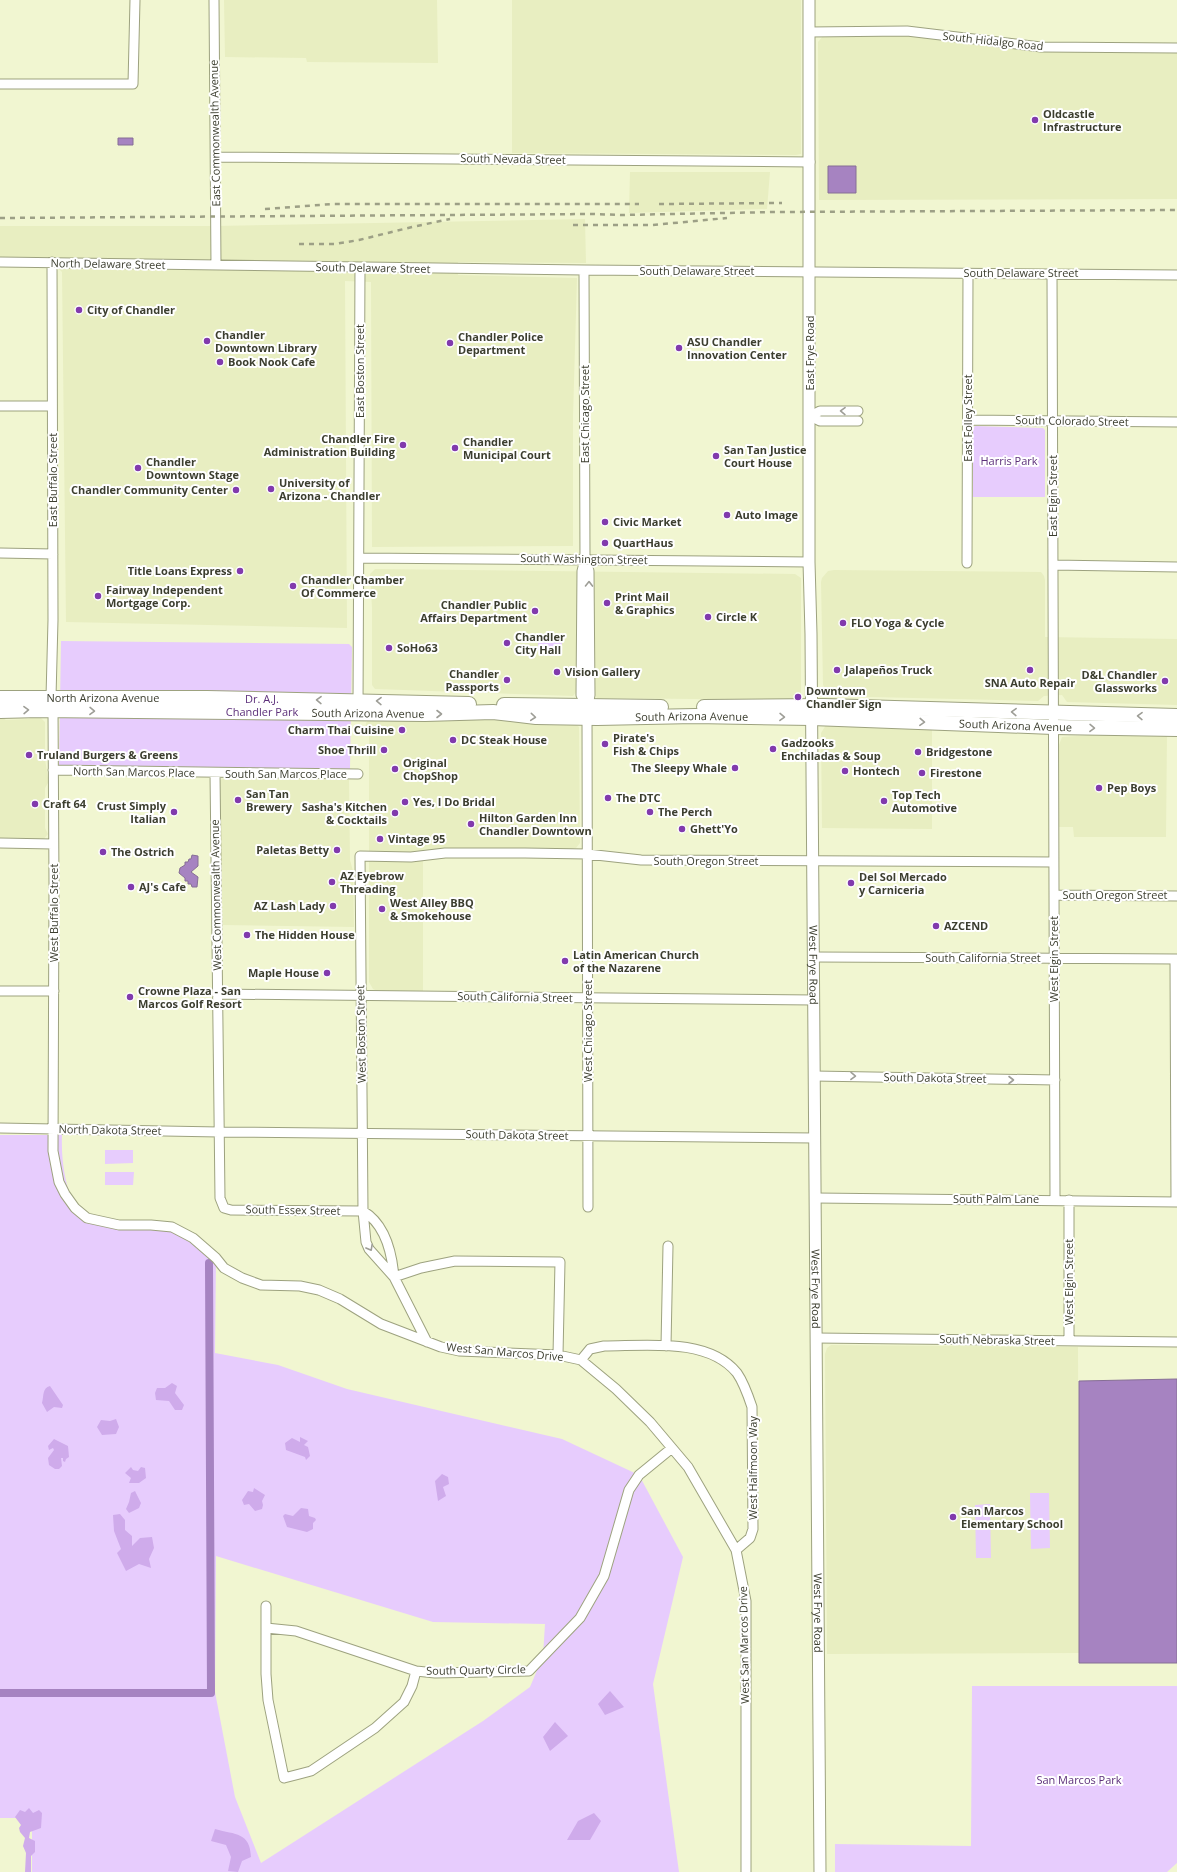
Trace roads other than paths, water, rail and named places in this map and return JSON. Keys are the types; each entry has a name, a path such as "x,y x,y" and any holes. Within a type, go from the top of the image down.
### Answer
{"main road":[{"name":"North Arizona Avenue","path":"0,698 52,703 206,705"},
{"name":"North Arizona Avenue","path":"0,711 52,703"},
{"name":"South Arizona Avenue","path":"206,705 358,707 449,714 493,712 536,717 587,712 667,711 853,713 1053,720 1177,730"},
{"name":"South Arizona Avenue","path":"1053,720 1177,716"}],"street":[{"path":"0,84 133,84 134,0"},
{"name":"East Commonwealth Avenue","path":"214,0 216,265"},
{"name":"East Frye Road","path":"809,0 809,562 812,712"},
{"name":"South Hidalgo Road","path":"809,32 907,31 1041,48 1177,48"},
{"name":"South Nevada Street","path":"216,156 810,162"},
{"name":"North Delaware Street","path":"0,262 216,265"},
{"name":"East Buffalo Street","path":"52,262 52,703"},
{"name":"South Delaware Street","path":"216,265 1177,275"},
{"name":"East Boston Street","path":"358,707 360,558 360,267"},
{"name":"East Chicago Street","path":"584,270 585,559 590,570 590,695 587,712"},
{"name":"East Elgin Street","path":"1052,273 1053,720"},
{"name":"East Folley Street","path":"967,563 968,274"},
{"path":"0,406 52,406"},
{"path":"810,416 820,411 858,411"},
{"path":"810,416 820,421 858,421"},
{"name":"South Colorado Street","path":"968,420 1177,422"},
{"path":"0,553 53,554"},
{"name":"South Washington Street","path":"360,558 809,562"},
{"path":"1053,565 1177,567"},
{"name":"West Buffalo Street","path":"52,703 54,1129"},
{"name":"West Chicago Street","path":"587,712 588,1207"},
{"name":"West Frye Road","path":"812,712 820,1872"},
{"name":"West Elgin Street","path":"1053,720 1055,1199"},
{"name":"North San Marcos Place","path":"53,770 215,773"},
{"name":"South San Marcos Place","path":"215,773 358,774"},
{"name":"West Commonwealth Avenue","path":"215,773 220,1198 224,1208"},
{"path":"0,844 53,844"},
{"name":"South Oregon Street","path":"360,856 411,857 444,853 587,854 641,860 1053,862"},
{"name":"West Boston Street","path":"360,856 363,1211 366,1242 369,1250 394,1277 427,1342"},
{"name":"South Oregon Street","path":"1054,895 1177,896"},
{"name":"South California Street","path":"814,957 1176,959"},
{"path":"1176,959 1177,1202"},
{"path":"0,991 54,991"},
{"name":"South California Street","path":"217,994 814,1000"},
{"name":"South Dakota Street","path":"814,1076 1055,1080"},
{"name":"North Dakota Street","path":"0,1128 219,1132"},
{"name":"West San Marcos Drive","path":"54,1129 53,1151 59,1182 67,1199 87,1218 119,1225 151,1225 172,1228 192,1238 216,1258 224,1268 242,1278 261,1285 300,1286 318,1290 340,1299 381,1324 427,1342 459,1351 558,1355 581,1360 650,1422 688,1467 736,1550 746,1600 746,1872"},
{"name":"South Dakota Street","path":"219,1132 815,1138"},
{"name":"South Palm Lane","path":"816,1198 1055,1199 1177,1202"},
{"name":"West Elgin Street","path":"1069,1200 1069,1341"},
{"name":"South Essex Street","path":"224,1208 231,1210 363,1211"},
{"name":"West Boston Street","path":"363,1211 373,1217 382,1233 393,1260 394,1277"},
{"path":"666,1346 668,1246"},
{"path":"394,1277 421,1268 455,1261 560,1262 558,1355"},
{"name":"South Nebraska Street","path":"816,1338 1177,1342"},
{"name":"West Halfmoon Way","path":"581,1360 590,1349 604,1346 688,1347 716,1356 737,1373 746,1388 752,1407 753,1529 750,1538 736,1550"},
{"name":"South Quarty Circle","path":"266,1628 296,1631 416,1671 435,1673 529,1671 580,1618 604,1576 629,1490 639,1475 672,1448"},
{"name":"South Quarty Circle","path":"266,1606 266,1674 268,1700 284,1778 311,1770 380,1724 404,1702 412,1686 416,1671"}],"waterway":[{"path":"0,1693 211,1693 209,1263"}],"railway":[{"path":"659,204 782,203"},
{"path":"265,209 333,204 639,204"},
{"path":"0,218 622,215 775,212 1177,210"},
{"path":"573,225 653,225 727,218"},
{"path":"299,244 335,244 450,219"}],"place":[{"name":"Oldcastle Infrastructure","path":"1035,120"},
{"name":"City of Chandler","path":"79,310"},
{"name":"Chandler Downtown Library","path":"207,341"},
{"name":"Chandler Police Department","path":"450,343"},
{"name":"ASU Chandler Innovation Center","path":"679,348"},
{"name":"Book Nook Cafe","path":"220,362"},
{"name":"Chandler Fire Administration Building","path":"403,445"},
{"name":"Chandler Municipal Court","path":"455,448"},
{"name":"San Tan Justice Court House","path":"716,456"},
{"name":"Chandler Downtown Stage","path":"138,468"},
{"name":"University of Arizona - Chandler","path":"271,489"},
{"name":"Chandler Community Center","path":"236,490"},
{"name":"Auto Image","path":"727,515"},
{"name":"Civic Market","path":"605,522"},
{"name":"QuartHaus","path":"605,543"},
{"name":"Title Loans Express","path":"240,571"},
{"name":"Chandler Chamber Of Commerce","path":"293,586"},
{"name":"Fairway Independent Mortgage Corp.","path":"98,596"},
{"name":"Print Mail & Graphics","path":"607,603"},
{"name":"Chandler Public Affairs Department","path":"535,611"},
{"name":"Circle K","path":"708,617"},
{"name":"FLO Yoga & Cycle","path":"843,623"},
{"name":"Chandler City Hall","path":"507,643"},
{"name":"SoHo63","path":"389,648"},
{"name":"Jalapeños Truck","path":"837,670"},
{"name":"SNA Auto Repair","path":"1030,670"},
{"name":"Vision Gallery","path":"557,672"},
{"name":"Chandler Passports","path":"507,680"},
{"name":"D&L Chandler Glassworks","path":"1165,681"},
{"name":"Downtown Chandler Sign","path":"798,697"},
{"name":"Charm Thai Cuisine","path":"402,730"},
{"name":"DC Steak House","path":"453,740"},
{"name":"Pirate's Fish & Chips","path":"605,744"},
{"name":"Gadzooks Enchiladas & Soup","path":"773,749"},
{"name":"Shoe Thrill","path":"384,750"},
{"name":"Bridgestone","path":"918,752"},
{"name":"Truland Burgers & Greens","path":"29,755"},
{"name":"The Sleepy Whale","path":"735,768"},
{"name":"Original ChopShop","path":"395,769"},
{"name":"Hontech","path":"845,771"},
{"name":"Firestone","path":"922,773"},
{"name":"Pep Boys","path":"1099,788"},
{"name":"The DTC","path":"608,798"},
{"name":"San Tan Brewery","path":"238,800"},
{"name":"Top Tech Automotive","path":"884,801"},
{"name":"Yes, I Do Bridal","path":"405,802"},
{"name":"Craft 64","path":"35,804"},
{"name":"Crust Simply Italian","path":"174,812"},
{"name":"The Perch","path":"650,812"},
{"name":"Sasha's Kitchen & Cocktails","path":"395,813"},
{"name":"Hilton Garden Inn Chandler Downtown","path":"471,824"},
{"name":"Ghett'Yo","path":"682,829"},
{"name":"Vintage 95","path":"380,839"},
{"name":"Paletas Betty","path":"337,850"},
{"name":"The Ostrich","path":"103,852"},
{"name":"AZ Eyebrow Threading","path":"332,882"},
{"name":"Del Sol Mercado y Carniceria","path":"851,883"},
{"name":"AJ's Cafe","path":"131,887"},
{"name":"AZ Lash Lady","path":"333,906"},
{"name":"West Alley BBQ & Smokehouse","path":"382,909"},
{"name":"AZCEND","path":"936,926"},
{"name":"The Hidden House","path":"247,935"},
{"name":"Latin American Church of the Nazarene","path":"565,961"},
{"name":"Maple House","path":"327,973"},
{"name":"Crowne Plaza - San Marcos Golf Resort","path":"130,997"},
{"name":"San Marcos Elementary School","path":"953,1517"}],"park label":[{"name":"Harris Park","path":"1009,461"},
{"name":"Dr. A.J. Chandler Park","path":"262,705"},
{"name":"San Marcos Park","path":"1079,1780"}]}
